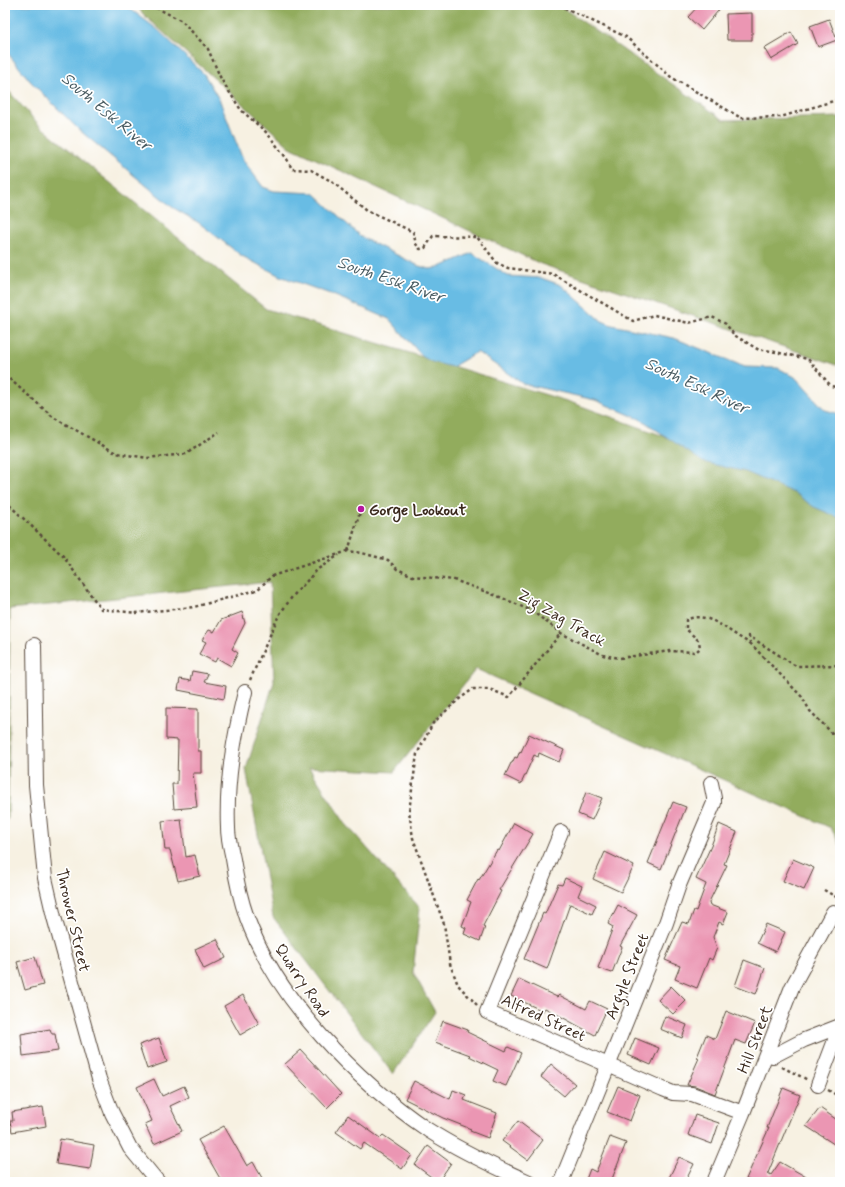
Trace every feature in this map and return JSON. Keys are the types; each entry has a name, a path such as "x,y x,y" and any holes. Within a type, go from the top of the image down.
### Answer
{"street":[{"name":"Thrower Street","path":"34,645 36,785 45,878 54,917 99,1079 112,1113 123,1138 158,1182"},
{"name":"Quarry Road","path":"244,692 234,735 229,771 228,830 238,890 247,919 266,958 282,986 322,1037 361,1077 428,1130 505,1172 529,1182"},
{"name":"Argyle Street","path":"561,1182 607,1065 666,923 679,885 714,803 711,783"},
{"name":"Alfred Street","path":"561,832 488,1012 673,1093 692,1094 743,1113"},
{"name":"Hill Street","path":"714,1182 743,1113 792,987 833,912"},
{"path":"766,1054 773,1056 804,1040 840,1027"},
{"path":"818,1085 840,1027"}],"path":[{"path":"152,5 182,21 208,49 222,79 241,110 267,133 287,159 292,169 311,170 331,181 367,210 413,232 416,244 420,249 425,248 433,236 477,238 497,263 508,268 553,274 633,321 654,315 689,323 712,317 726,324 734,335 759,350 766,350 808,359 831,386 840,388"},
{"path":"559,5 626,37 671,77 740,118 781,117 840,99"},
{"path":"5,375 53,417 116,453 147,458 186,454 219,432"},
{"name":"Zig Zag Track","path":"5,501 62,556 101,609 136,613 194,607 257,590 272,576 348,551 362,552 388,560 397,569 413,576 454,580 500,597 532,612 561,633 603,655 620,658 670,651 696,652 700,648 699,641 686,629 686,620 690,618 706,618 720,624 736,636 750,643"},
{"path":"348,551 361,509"},
{"path":"244,692 279,615 292,596 318,569 341,553"},
{"path":"488,1012 474,1004 458,985 450,964 444,924 413,838 409,811 417,754 433,723 447,712 458,700 473,689 489,689 508,697 561,633"},
{"name":"Zig Zag Track","path":"750,643 749,636 796,666 840,665"},
{"path":"750,643 802,697 810,711 840,741"},
{"path":"824,890 838,898"},
{"path":"779,1066 818,1085"}],"green space":[{"path":"136,5 559,5 724,120 840,117 840,366 541,264 290,147 143,14"},
{"path":"5,87 39,125 266,309 573,403 779,478 840,508 840,845 831,828 476,669 394,772 309,767 345,823 420,908 413,972 435,1012 393,1074 273,917 246,769 274,682 270,582 10,609 8,818 5,822"}],"water":[{"name":"South Esk River","path":"5,5 125,5 157,29 204,74 220,101 243,160 263,187 274,191 314,193 361,237 419,266 430,269 440,267 472,253 508,276 541,278 561,285 602,321 612,325 674,338 745,367 778,368 795,377 825,410 840,414 840,518 814,507 796,494 746,472 703,462 642,420 595,400 523,384 477,352 452,367 432,362 423,357 389,319 333,295 280,276 242,256 199,223 172,207 78,129 31,82 5,50"}],"building":[{"path":"699,5 723,5 702,30 688,17"},
{"path":"752,13 752,40 727,40 726,14"},
{"path":"829,19 837,40 818,47 810,26"},
{"path":"791,32 798,44 771,60 764,48"},
{"path":"242,612 245,623 232,649 238,653 231,666 217,658 215,662 199,654 206,642 202,640 209,630 214,632 221,620"},
{"path":"192,671 208,674 204,682 226,686 224,699 178,690 180,679 190,681"},
{"path":"166,708 198,709 198,751 201,751 201,773 193,773 197,807 174,809 172,784 177,784 178,740 166,739"},
{"path":"529,734 564,750 559,762 539,753 538,757 534,755 521,784 505,776 515,757 517,758 520,751 521,752"},
{"path":"586,792 602,798 592,820 578,814"},
{"path":"673,802 686,807 661,869 648,863"},
{"path":"181,819 186,857 195,855 200,876 178,881 170,850 165,850 162,821"},
{"path":"514,823 533,834 499,890 501,891 483,926 485,927 480,941 464,934 466,928 462,926 471,902 467,900 478,879 479,880 497,850 499,851"},
{"path":"719,824 737,832 724,864 727,865 709,902 710,905 728,912 723,924 719,922 713,937 717,948 712,960 709,958 697,988 675,979 680,966 665,960 682,922 689,924 694,910 696,911 706,884 696,879"},
{"path":"605,852 634,866 621,892 593,879"},
{"path":"793,859 814,868 804,890 783,881"},
{"path":"565,878 582,886 578,896 596,905 592,914 570,904 547,969 524,959 543,913 545,914 558,884 562,885"},
{"path":"618,905 637,915 620,946 622,947 612,973 598,968 613,927 608,924"},
{"path":"766,924 785,932 776,952 757,943"},
{"path":"217,939 226,958 204,969 195,949"},
{"path":"35,957 43,985 25,990 17,962"},
{"path":"744,960 765,968 756,994 735,986"},
{"path":"519,979 557,997 559,995 586,1009 590,1001 607,1009 595,1035 545,1008 543,1011 511,996"},
{"path":"671,986 686,1001 673,1014 658,1000"},
{"path":"243,995 259,1024 240,1035 224,1006"},
{"path":"726,1011 755,1023 746,1044 735,1040 715,1094 695,1086 687,1085 699,1058 697,1057 706,1035 715,1039"},
{"path":"665,1016 687,1025 682,1038 660,1029"},
{"path":"443,1021 468,1030 467,1032 506,1051 508,1047 521,1053 506,1086 493,1081 498,1070 469,1056 470,1055 435,1042"},
{"path":"50,1029 52,1034 55,1034 58,1051 23,1056 21,1034"},
{"path":"159,1038 167,1062 147,1069 139,1045"},
{"path":"635,1038 659,1048 651,1065 628,1055"},
{"path":"301,1050 341,1094 327,1108 285,1064"},
{"path":"551,1064 575,1084 564,1096 541,1077"},
{"path":"154,1079 162,1096 184,1086 189,1097 170,1106 182,1131 154,1144 145,1124 152,1121 137,1087"},
{"path":"414,1081 450,1099 453,1090 466,1095 464,1100 497,1113 488,1138 470,1131 471,1129 443,1118 405,1099"},
{"path":"618,1086 640,1095 630,1121 607,1112"},
{"path":"783,1088 800,1095 768,1173 771,1175 780,1162 815,1182 753,1182 746,1179 769,1128 767,1128"},
{"path":"43,1107 46,1126 12,1132 10,1121 13,1121 12,1112"},
{"path":"820,1108 840,1122 840,1148 806,1126"},
{"path":"348,1115 380,1138 383,1135 412,1155 402,1169 364,1143 360,1149 336,1132"},
{"path":"695,1115 719,1123 712,1144 688,1135"},
{"path":"518,1121 543,1140 528,1160 502,1141"},
{"path":"224,1126 247,1166 253,1162 262,1178 254,1182 222,1182 198,1140"},
{"path":"610,1137 626,1143 612,1179 620,1182 585,1182 590,1169 596,1172"},
{"path":"60,1139 94,1145 90,1169 56,1164"},
{"path":"428,1146 451,1163 438,1182 415,1165"},
{"path":"679,1157 694,1164 685,1182 667,1182"}],"place":[{"name":"Gorge Lookout","path":"361,509"}]}
